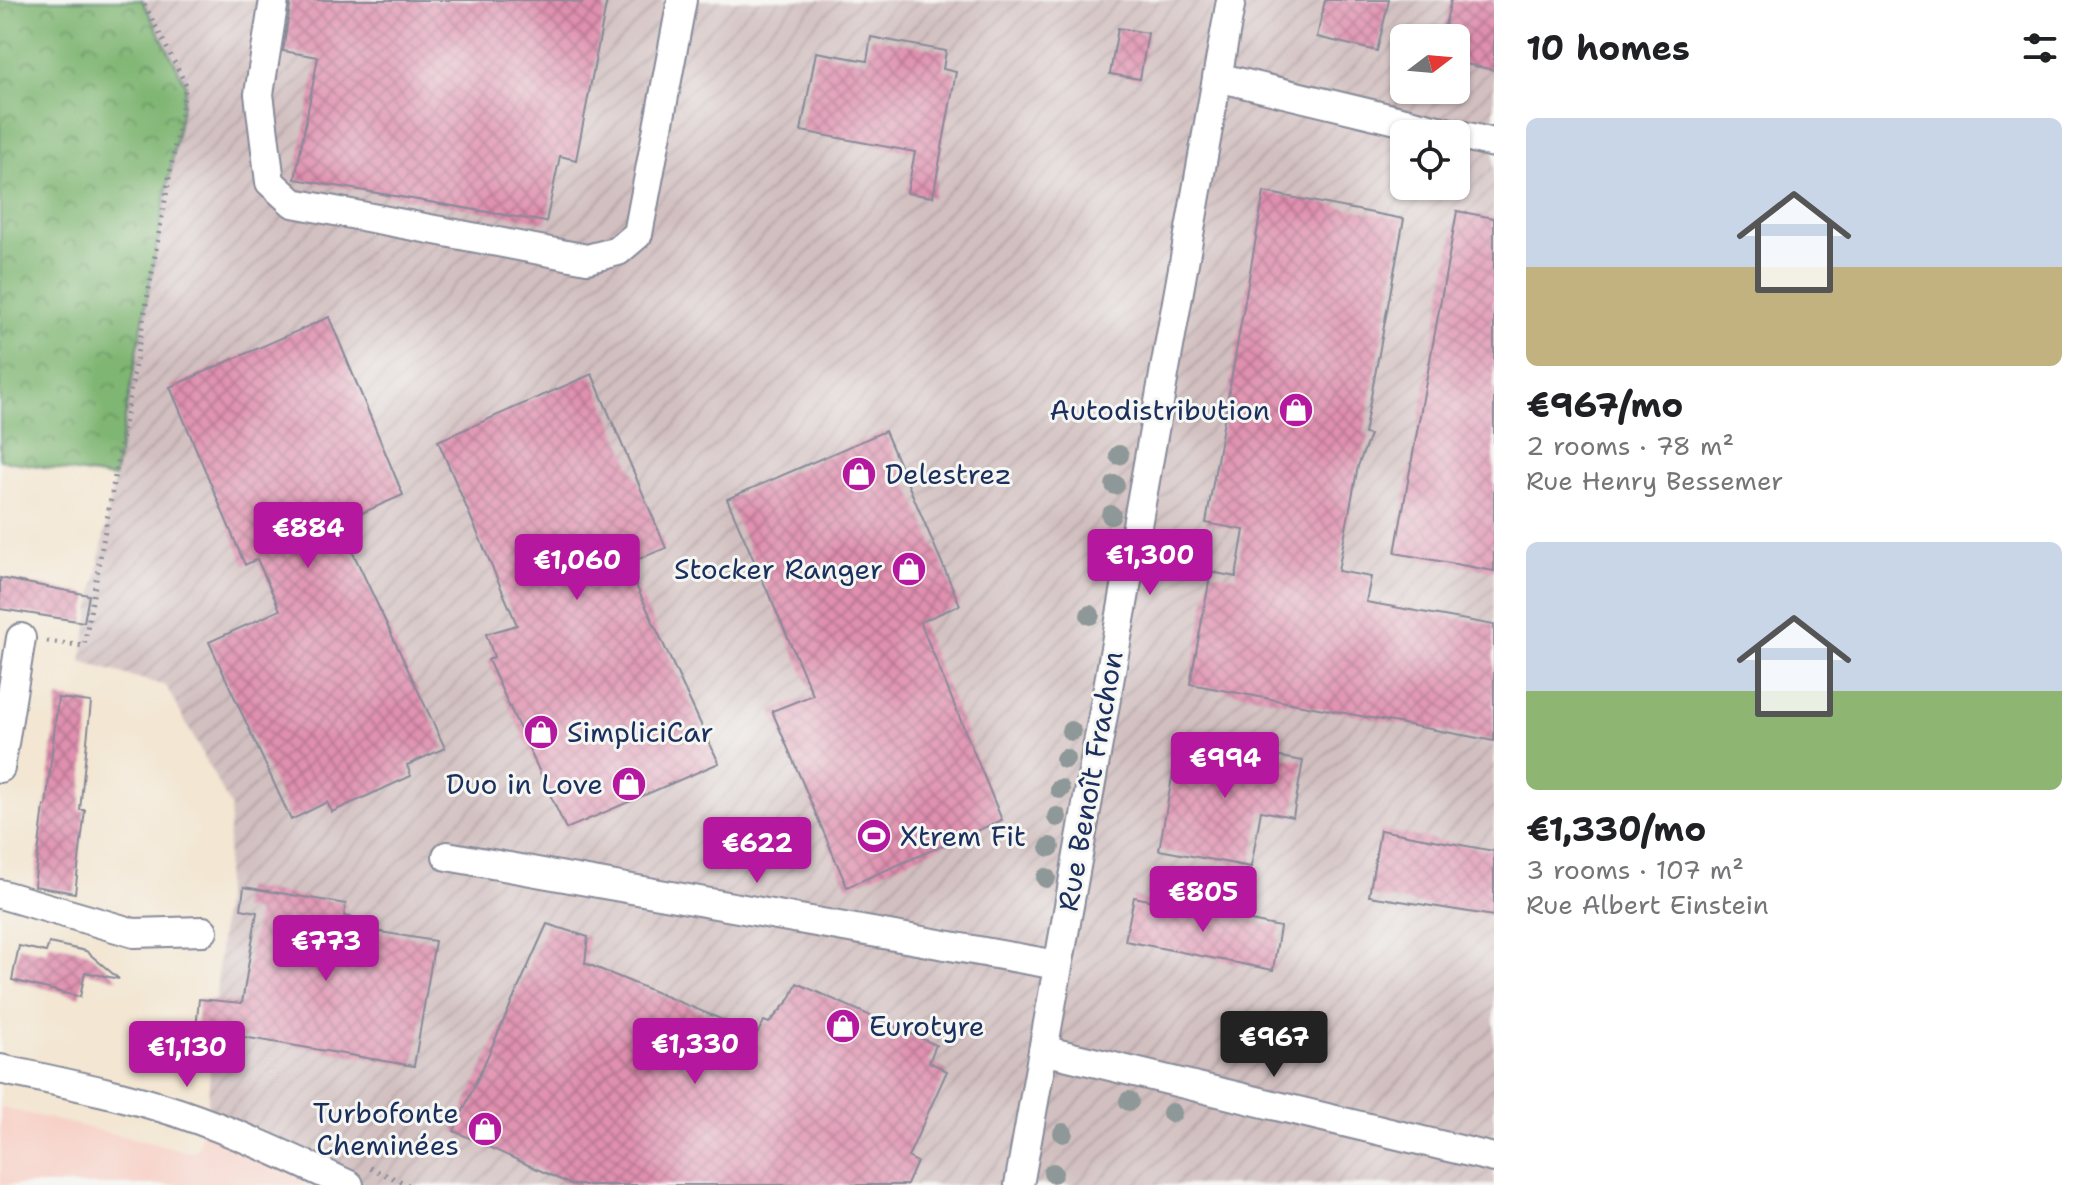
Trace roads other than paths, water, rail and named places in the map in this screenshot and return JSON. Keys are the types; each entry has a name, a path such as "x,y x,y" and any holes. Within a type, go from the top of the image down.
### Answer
{"street":[{"path":"274,0 259,94 270,182 293,203 587,259 618,251 638,234 682,0"},
{"name":"Rue Benoît Frachon","path":"1019,1185 1231,0"},
{"path":"1217,77 1397,120"},
{"path":"1470,137 1494,143"},
{"path":"0,768 20,637"},
{"path":"447,856 1057,965"},
{"path":"0,894 134,933 203,931"},
{"path":"1043,1050 1494,1158"},
{"path":"0,1069 177,1112 246,1138 349,1185"}],"place":[{"name":"Autodistribution","path":"1296,410"},
{"name":"Delestrez","path":"859,474"},
{"name":"Stocker Ranger","path":"909,569"},
{"name":"SimpliciCar","path":"541,732"},
{"name":"Duo in Love","path":"629,784"},
{"name":"Xtrem Fit","path":"874,836"},
{"name":"Eurotyre","path":"843,1026"},
{"name":"Turbofonte Cheminées","path":"485,1129"}]}
